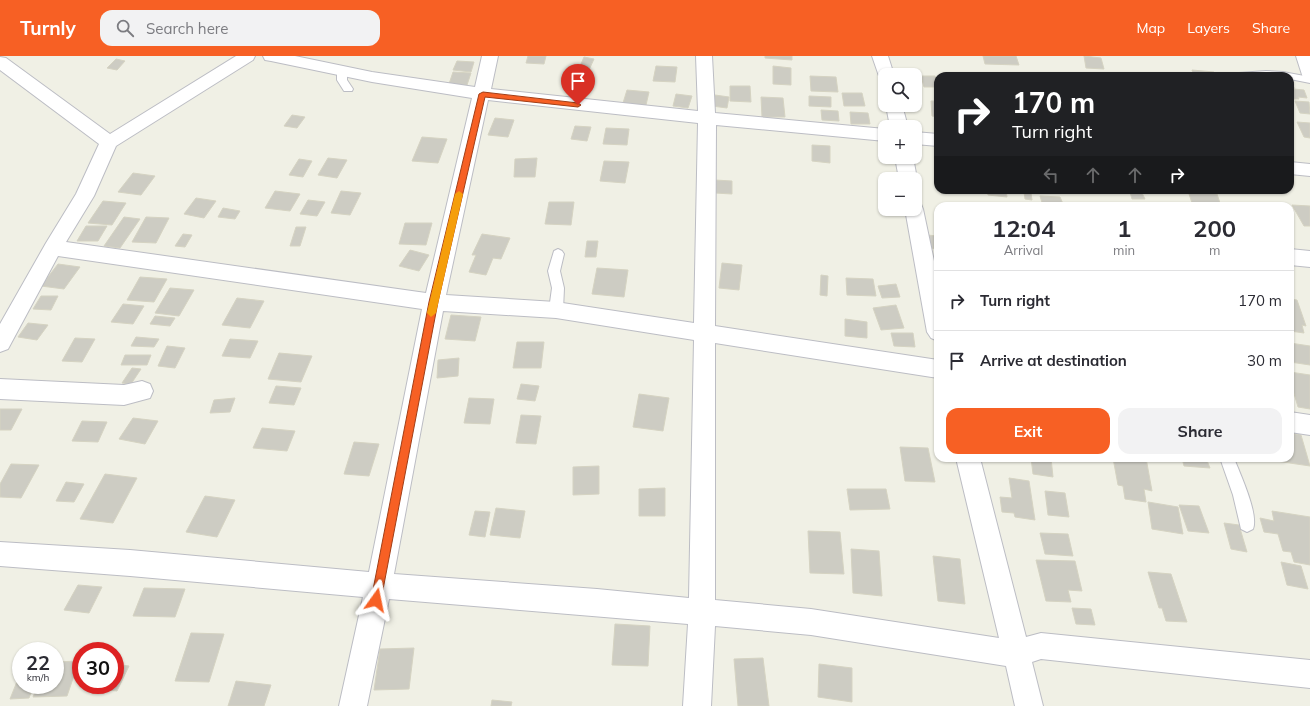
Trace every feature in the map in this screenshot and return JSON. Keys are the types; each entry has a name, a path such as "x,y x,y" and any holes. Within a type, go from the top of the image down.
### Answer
{"street":[{"path":"0,343 53,248 85,196 109,142 246,56"},
{"path":"271,56 372,77 483,94 878,134"},
{"path":"353,706 379,585 434,302 483,94 490,56"},
{"path":"696,706 702,612 706,334 708,118 704,56"},
{"path":"880,56 884,68"},
{"path":"1304,56 1310,79"},
{"path":"0,62 65,108 109,142"},
{"path":"922,139 934,140"},
{"path":"1294,168 1310,170"},
{"path":"915,216 934,312"},
{"path":"53,248 434,302 556,310 934,368"},
{"path":"1294,257 1310,259"},
{"path":"0,389 124,395 142,391"},
{"path":"1294,423 1310,425"},
{"path":"969,462 1029,706"},
{"path":"0,554 138,564 446,592 596,602 811,622 1016,654 1041,646 1310,674"}],"lane":[{"path":"342,71 342,80 348,89"},
{"path":"1294,76 1310,79"},
{"path":"556,310 558,288 554,271 558,254"},
{"path":"1228,462 1240,495 1247,524"}],"building":[{"path":"528,56 546,56 544,64 526,63"},
{"path":"765,56 792,56 792,60 765,58"},
{"path":"983,56 1016,56 1019,65 985,64"},
{"path":"1084,56 1101,58 1104,69 1086,68"},
{"path":"584,57 594,59 588,72 578,71"},
{"path":"116,59 125,61 117,70 107,68"},
{"path":"457,61 474,62 471,72 453,70"},
{"path":"656,66 677,67 675,82 653,81"},
{"path":"773,66 791,68 791,85 773,84"},
{"path":"1192,70 1214,72 1193,72"},
{"path":"453,72 471,73 467,85 449,84"},
{"path":"810,76 836,77 838,92 811,91"},
{"path":"922,76 934,76 934,87 924,87"},
{"path":"730,86 750,86 751,102 730,101"},
{"path":"1294,89 1304,90 1307,98 1298,97 1299,99 1294,99"},
{"path":"627,90 649,92 646,105 623,103"},
{"path":"842,93 862,93 865,106 844,106"},
{"path":"676,94 692,96 688,108 673,106"},
{"path":"715,95 729,97 727,108 712,106"},
{"path":"809,96 831,97 831,107 809,106"},
{"path":"761,97 783,98 785,117 762,117"},
{"path":"931,101 934,101 934,116 932,116"},
{"path":"1295,101 1309,102 1310,114 1300,113"},
{"path":"821,110 838,111 839,121 822,120"},
{"path":"850,112 868,113 870,124 851,124"},
{"path":"292,115 305,117 297,128 284,126"},
{"path":"495,118 514,120 508,137 488,135"},
{"path":"1297,122 1310,123 1310,138 1304,137"},
{"path":"575,126 591,127 587,141 571,139"},
{"path":"606,128 629,129 627,145 603,144"},
{"path":"422,137 447,139 438,163 412,161"},
{"path":"812,145 830,146 830,163 812,161"},
{"path":"328,158 347,160 337,178 318,175"},
{"path":"537,158 535,177 514,177 515,159"},
{"path":"299,159 312,161 303,177 289,175"},
{"path":"604,161 629,162 625,183 600,181"},
{"path":"133,173 155,176 141,195 118,192"},
{"path":"715,180 732,181 732,194 715,193"},
{"path":"275,191 300,194 290,211 265,208"},
{"path":"341,191 361,193 350,215 331,213"},
{"path":"1007,194 1007,197 988,195"},
{"path":"1024,194 1031,194 1032,200 1025,199"},
{"path":"1131,194 1142,194 1145,199 1132,199"},
{"path":"1189,194 1217,194 1220,202 1192,202"},
{"path":"1040,196 1060,197 1062,202 1042,202"},
{"path":"196,198 216,201 204,218 184,214"},
{"path":"308,200 325,202 317,216 300,214"},
{"path":"103,201 126,203 112,225 88,223"},
{"path":"549,202 574,202 571,225 545,224"},
{"path":"1294,205 1310,206 1310,226 1304,226 1294,208"},
{"path":"223,208 240,211 235,219 218,217"},
{"path":"124,217 140,219 120,248 104,246"},
{"path":"146,217 169,218 156,243 132,242"},
{"path":"405,223 432,223 426,245 399,244"},
{"path":"86,226 107,226 98,241 77,241"},
{"path":"296,227 306,227 300,246 290,246"},
{"path":"183,234 192,235 185,247 175,246"},
{"path":"482,234 510,238 501,259 493,258 486,275 469,272 476,255 472,255"},
{"path":"927,235 934,236 934,249 928,248"},
{"path":"587,241 598,241 596,257 585,257"},
{"path":"410,250 429,255 419,271 399,266"},
{"path":"722,263 742,265 739,290 719,288"},
{"path":"58,264 80,267 64,289 41,286"},
{"path":"597,268 628,270 624,297 592,294"},
{"path":"821,275 828,276 827,296 820,295"},
{"path":"140,277 167,279 154,302 127,300"},
{"path":"846,278 873,279 876,296 847,295"},
{"path":"896,284 900,297 882,298 878,286"},
{"path":"170,288 194,290 179,316 155,313"},
{"path":"41,296 58,296 51,310 33,309"},
{"path":"237,298 264,301 250,328 222,325"},
{"path":"1294,300 1297,300 1306,326 1302,325 1304,333 1294,332"},
{"path":"123,304 144,306 133,324 111,322"},
{"path":"896,305 904,328 881,330 873,308"},
{"path":"451,315 481,317 475,341 445,339"},
{"path":"155,316 175,318 170,326 150,324"},
{"path":"845,319 867,322 867,338 845,336"},
{"path":"28,323 48,325 37,340 18,337"},
{"path":"891,333 913,333 915,347 894,346"},
{"path":"136,337 159,339 154,347 131,346"},
{"path":"75,338 95,339 82,362 62,361"},
{"path":"230,339 258,341 250,358 222,356"},
{"path":"517,342 544,342 541,368 513,368"},
{"path":"1294,344 1310,346 1310,365 1294,363"},
{"path":"167,346 185,348 175,368 158,366"},
{"path":"279,353 312,356 301,382 268,379"},
{"path":"125,355 151,355 147,365 121,365"},
{"path":"459,358 458,376 437,378 438,360"},
{"path":"132,368 141,369 131,384 122,383"},
{"path":"1294,373 1310,375 1310,409 1298,407 1294,394"},
{"path":"521,384 539,386 535,401 517,399"},
{"path":"276,386 301,388 294,405 269,403"},
{"path":"639,394 669,398 663,431 633,427"},
{"path":"235,398 230,412 210,413 214,400"},
{"path":"469,398 494,399 490,424 464,423"},
{"path":"0,409 22,409 11,430 0,430"},
{"path":"521,415 541,416 536,444 516,443"},
{"path":"133,418 158,421 145,444 119,439"},
{"path":"82,421 107,422 98,442 72,441"},
{"path":"262,428 295,431 287,451 253,448"},
{"path":"1294,434 1301,435 1310,466 1283,462 1294,462"},
{"path":"354,442 379,444 369,476 344,474"},
{"path":"900,447 928,448 935,482 905,481"},
{"path":"1032,462 1051,462 1053,477 1033,474"},
{"path":"1114,462 1147,462 1152,491 1144,489 1146,502 1125,499 1123,486 1118,485"},
{"path":"1183,462 1208,462 1210,468 1184,466"},
{"path":"11,464 39,465 21,498 0,497 0,484"},
{"path":"599,466 599,494 573,495 573,467"},
{"path":"105,474 137,478 113,523 80,519"},
{"path":"1009,478 1029,481 1035,520 1015,517 1014,513 1002,512 1000,497 1012,498"},
{"path":"66,482 84,484 74,502 56,501"},
{"path":"665,488 665,516 639,516 639,489"},
{"path":"847,489 886,489 890,509 850,510"},
{"path":"1045,491 1065,493 1069,517 1048,515"},
{"path":"205,496 235,500 217,537 186,532"},
{"path":"1148,502 1178,507 1183,534 1152,529"},
{"path":"1179,505 1199,506 1209,533 1188,531"},
{"path":"496,508 525,511 520,538 490,535"},
{"path":"475,511 490,512 485,537 469,535"},
{"path":"1272,511 1310,517 1310,565 1294,562 1291,552 1283,551 1278,534 1264,532 1260,518 1274,521"},
{"path":"1224,523 1239,525 1247,552 1231,549"},
{"path":"808,531 840,532 844,574 810,573"},
{"path":"1040,533 1068,534 1073,556 1045,554"},
{"path":"851,549 879,551 882,596 853,593"},
{"path":"933,556 960,559 965,604 938,601"},
{"path":"1036,560 1075,561 1082,591 1068,590 1071,602 1046,601"},
{"path":"1281,562 1301,566 1308,589 1287,585"},
{"path":"1148,572 1171,574 1187,622 1166,621 1162,608 1159,608"},
{"path":"78,585 102,587 89,613 64,610"},
{"path":"144,588 185,589 175,617 133,616"},
{"path":"1072,608 1091,609 1095,625 1076,624"},
{"path":"615,624 650,626 648,666 612,665"},
{"path":"191,633 224,634 209,682 175,681"},
{"path":"414,648 409,689 374,690 380,649"},
{"path":"763,658 769,706 738,706 734,659"},
{"path":"72,661 72,681 67,696 33,697 34,694 64,694 64,662"},
{"path":"819,664 852,668 852,702 818,697"},
{"path":"124,665 129,666 124,676"},
{"path":"236,681 271,685 264,706 228,706"},
{"path":"12,694 31,694 29,698 10,699"},
{"path":"492,700 512,702 511,706 491,706"}],"slow traffic":[{"path":"431,313 459,194"}],"route":[{"path":"376,600 434,302 483,94 578,105"}]}
